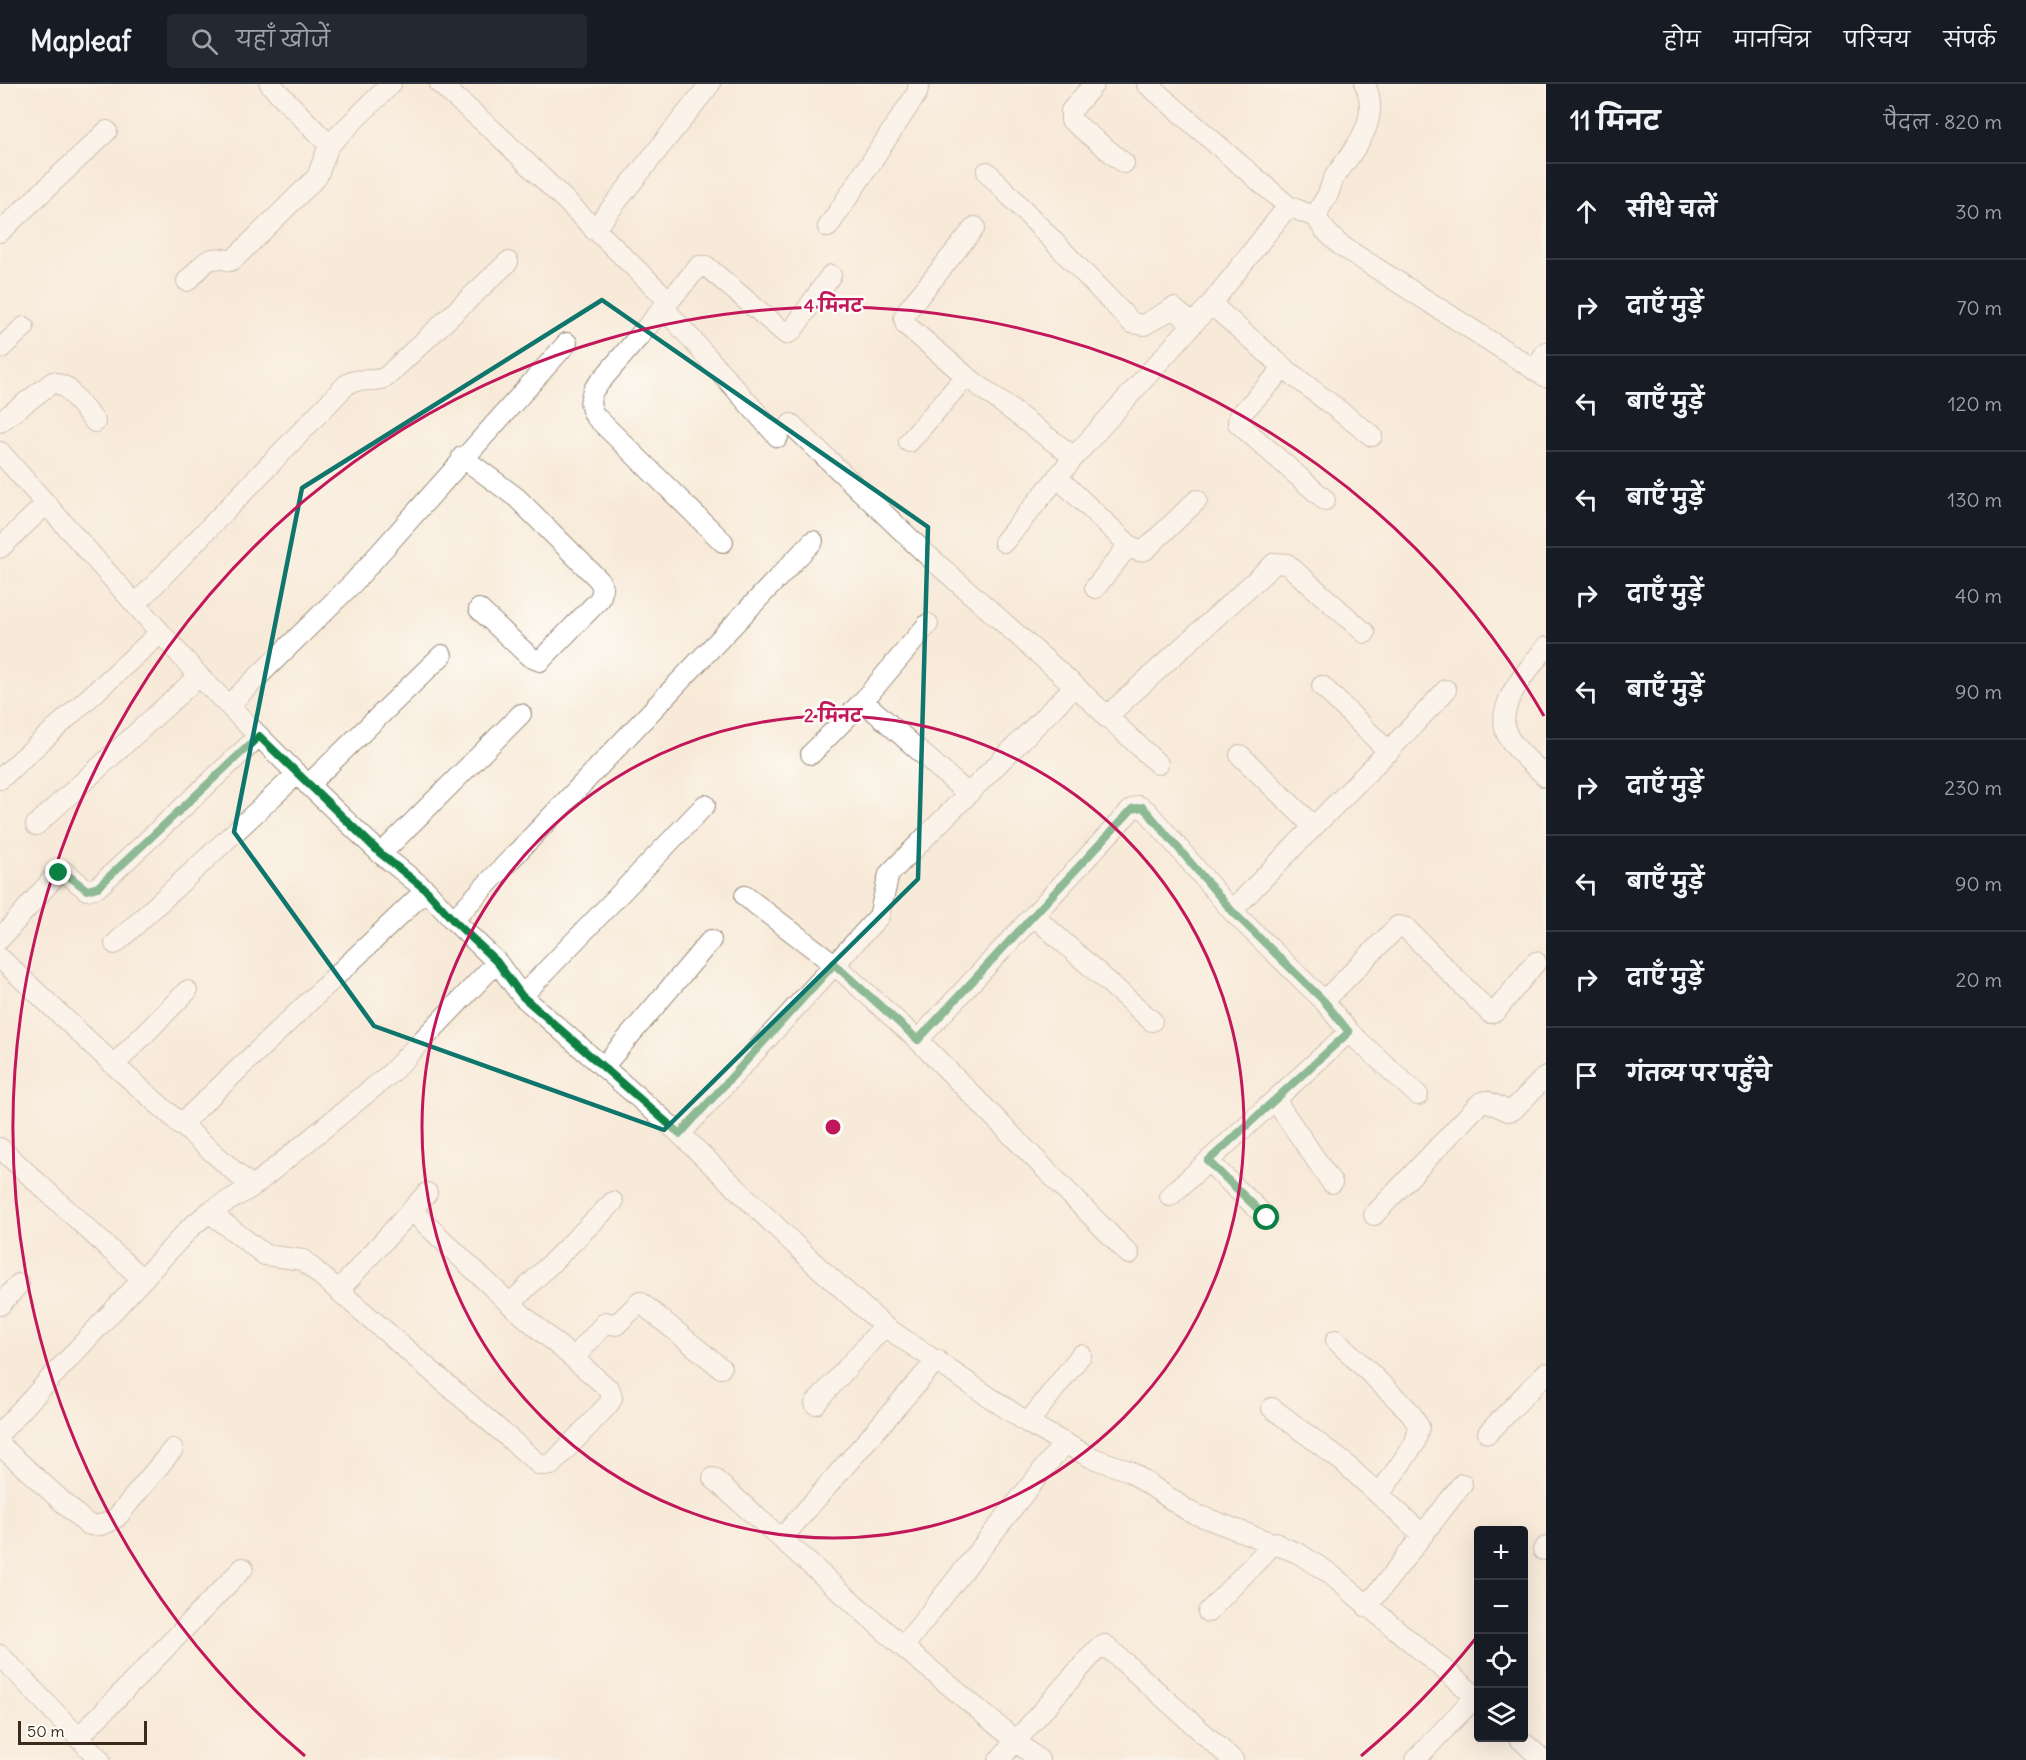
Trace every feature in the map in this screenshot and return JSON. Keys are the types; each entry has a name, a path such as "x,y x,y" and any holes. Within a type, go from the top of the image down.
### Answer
{"street":[{"path":"187,281 212,257 219,256 230,261 235,258 317,177 329,145 391,84"},
{"path":"440,84 497,134 594,230 784,430 1075,686 1158,764"},
{"path":"594,230 710,84"},
{"path":"828,227 917,93 918,84"},
{"path":"1094,84 1071,111 1071,120 1124,163"},
{"path":"1147,84 1288,206 1318,218 1340,245 1540,374 1546,352"},
{"path":"1318,218 1334,177 1357,148 1367,127 1371,111 1370,96 1365,84"},
{"path":"278,87 329,145"},
{"path":"0,232 107,131"},
{"path":"987,172 1132,323 1144,325 1173,308 1193,324"},
{"path":"1004,542 1074,457 1211,304 1288,206"},
{"path":"975,227 907,311 904,318 909,328 966,376 1074,457"},
{"path":"135,604 346,385 351,381 374,381 386,377 508,262"},
{"path":"723,542 595,417 589,403 594,389 696,268 703,265 786,334 792,332 831,274"},
{"path":"1211,304 1284,368 1372,436"},
{"path":"0,349 24,327"},
{"path":"230,704 352,583 567,343"},
{"path":"1284,368 1239,416 1238,423 1325,500"},
{"path":"909,442 966,376"},
{"path":"0,422 53,381 66,387 95,422"},
{"path":"0,452 199,676 230,704 303,780 381,854 426,890 453,920 497,962 522,996 680,1134 816,1265 884,1326 937,1359 1028,1423 1090,1457 1129,1471 1190,1512 1230,1529 1275,1542 1298,1553 1329,1573 1474,1695"},
{"path":"462,458 517,498 599,580 603,588 600,598 540,661 530,657 479,609"},
{"path":"1057,477 1138,551 1145,550 1197,500"},
{"path":"0,548 46,504"},
{"path":"453,920 813,541"},
{"path":"1095,588 1129,545"},
{"path":"1106,717 1275,563 1287,564 1365,633"},
{"path":"812,754 863,701 928,624"},
{"path":"0,779 160,633"},
{"path":"1546,647 1512,693 1506,709 1506,732 1518,750 1546,777"},
{"path":"115,944 442,655"},
{"path":"36,825 199,676"},
{"path":"680,1134 879,916 889,874 1075,686"},
{"path":"1322,686 1389,752"},
{"path":"1232,911 1312,825 1389,752 1446,690"},
{"path":"863,701 968,794"},
{"path":"381,854 521,714"},
{"path":"0,939 59,873 65,873 87,890 98,887 259,736"},
{"path":"1240,755 1312,825"},
{"path":"522,996 705,805"},
{"path":"918,1040 1132,809 1139,807 1147,811 1232,911 1324,1001 1349,1032 1418,1095"},
{"path":"180,1125 426,890"},
{"path":"745,896 834,964 918,1040 1129,1254"},
{"path":"1034,916 1152,1021"},
{"path":"1324,1001 1398,926 1406,928 1490,1013 1496,1011 1536,962"},
{"path":"603,1066 711,940"},
{"path":"0,958 180,1125 252,1187"},
{"path":"0,1433 141,1278 189,1229 209,1212 252,1187 391,1073 497,962"},
{"path":"114,1065 187,991"},
{"path":"1170,1196 1349,1032"},
{"path":"1374,1215 1480,1103 1486,1101 1508,1111 1513,1110 1546,1076"},
{"path":"1275,1100 1332,1183"},
{"path":"0,1148 141,1278"},
{"path":"1208,1161 1267,1218"},
{"path":"339,1290 427,1192"},
{"path":"510,1304 614,1202"},
{"path":"209,1212 265,1255 303,1260 544,1466 554,1463 612,1398 608,1386 510,1304 411,1210"},
{"path":"0,1305 20,1284"},
{"path":"574,1358 606,1322 616,1325 640,1302 721,1368"},
{"path":"815,1404 884,1326"},
{"path":"1336,1340 1410,1412 1419,1427 1415,1443 1378,1495"},
{"path":"1028,1423 1081,1355"},
{"path":"782,1538 937,1359"},
{"path":"1488,1433 1546,1373"},
{"path":"1272,1408 1343,1462 1423,1535"},
{"path":"903,1647 1065,1443"},
{"path":"0,1445 87,1524 93,1526 108,1522 117,1516 173,1449"},
{"path":"713,1478 903,1647 1039,1760"},
{"path":"1367,1607 1462,1484"},
{"path":"1208,1612 1275,1542"},
{"path":"78,1738 243,1568"},
{"path":"999,1760 1097,1649 1105,1645 1232,1760"},
{"path":"0,1655 100,1760"},
{"path":"1415,1760 1474,1700"},
{"path":"1524,1742 1543,1760"}],"highlighted area":[{"path":"602,300 928,527 918,879 664,1130 374,1026 234,832 302,488"}],"route":[{"path":"59,873 65,873 87,890 94,890 259,736 381,854 426,890 453,920 497,962 522,996 680,1134 834,964 918,1040 1132,809 1143,807 1232,911 1324,1001 1349,1032 1208,1161 1267,1218"}]}
